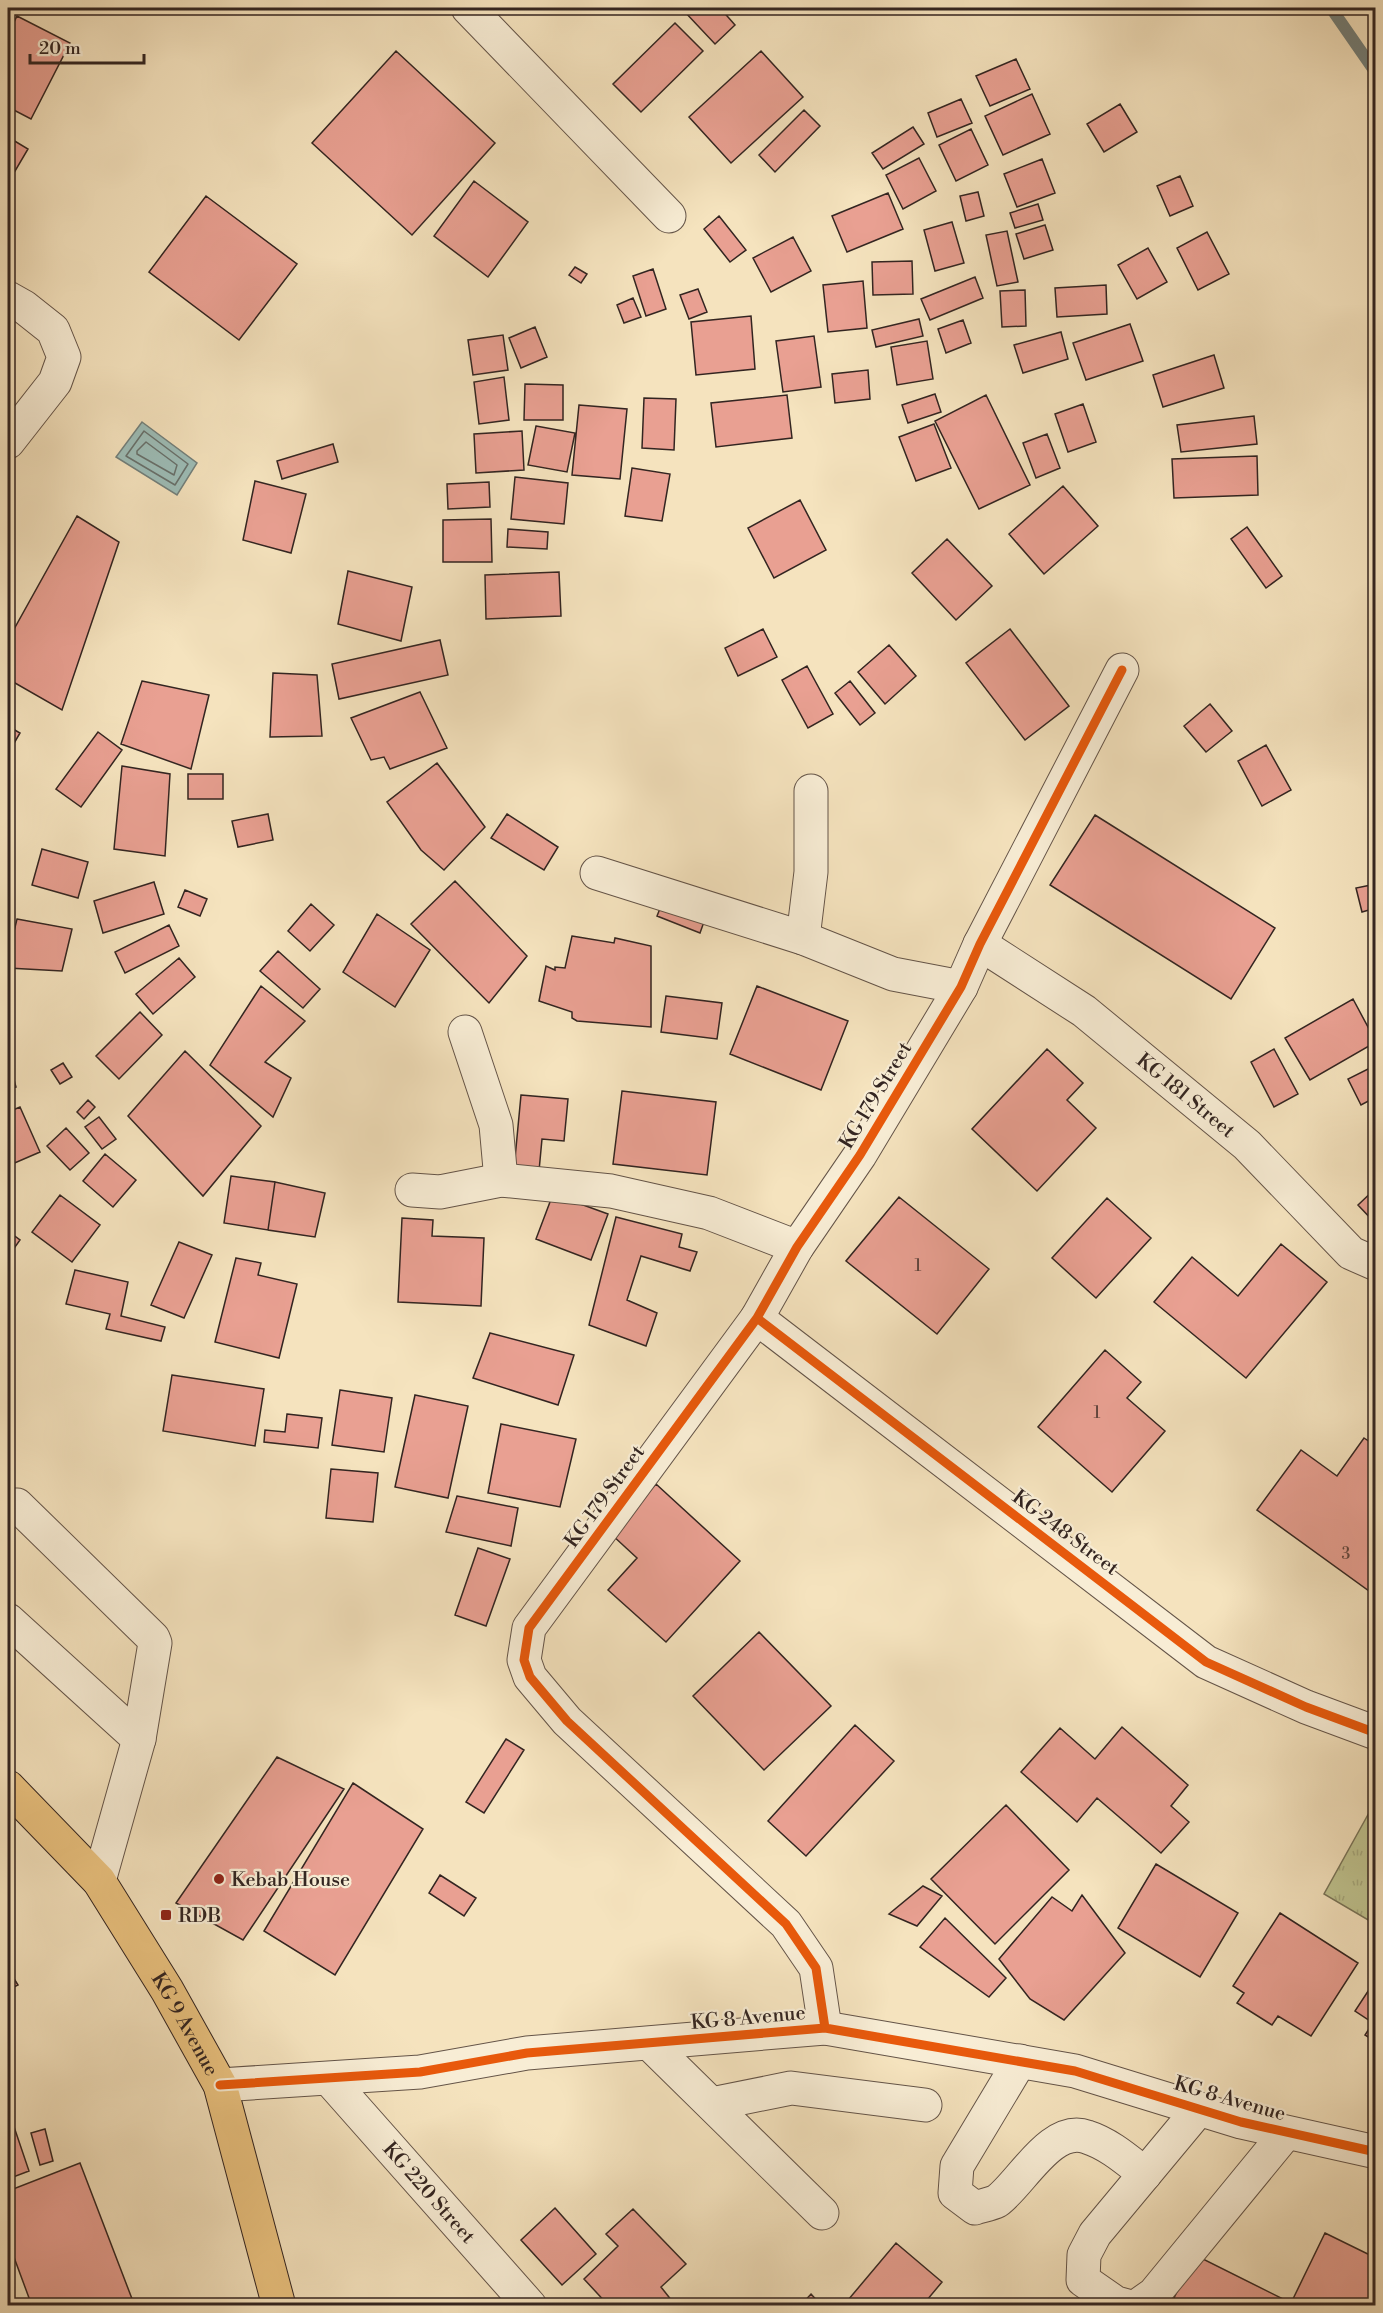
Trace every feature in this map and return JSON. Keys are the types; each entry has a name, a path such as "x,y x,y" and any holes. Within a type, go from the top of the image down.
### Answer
{"main road":[{"name":"KG 9 Avenue","path":"8,1787 99,1881 167,1990 220,2085 279,2306"}],"street":[{"path":"468,8 669,216"},
{"path":"8,298 24,306 53,330 64,357 56,382 8,442"},
{"name":"KG 179 Street","path":"825,2028 816,1968 786,1924 567,1721 530,1677 524,1660 529,1628 757,1318 797,1247 860,1155 962,987 980,944 1122,670"},
{"path":"803,938 811,872 811,791"},
{"path":"597,873 768,930 803,938 893,974 962,987"},
{"name":"KG 181 Street","path":"980,944 1084,1011 1247,1145 1351,1253 1376,1264"},
{"path":"465,1032 496,1125 501,1180"},
{"path":"412,1190 440,1192 501,1180 611,1191 709,1214 797,1247"},
{"name":"KG 248 Street","path":"757,1318 1206,1662 1306,1707 1376,1733"},
{"path":"8,1506 17,1505 153,1638 155,1651 139,1739 99,1881"},
{"path":"8,1620 139,1739"},
{"name":"KG 8 Avenue","path":"220,2085 330,2080 420,2072 527,2053 825,2028 1075,2071 1286,2133 1376,2152"},
{"path":"650,2043 822,2213"},
{"path":"1020,2061 957,2166 955,2193 975,2208 996,2201 1038,2156 1058,2139 1084,2135 1110,2147 1145,2174"},
{"name":"KG 220 Street","path":"330,2080 530,2306"},
{"path":"712,2104 791,2088 925,2105"},
{"path":"1127,2306 1116,2303 1083,2280 1084,2255 1095,2234 1199,2109"},
{"path":"1137,2306 1154,2294 1286,2133"}],"green space":[{"path":"1375,1802 1376,1924 1324,1894"}],"water":[{"path":"142,422 197,463 177,495 116,457"}],"building":[{"path":"687,8 720,8 735,25 715,44 684,11"},
{"path":"17,16 70,43 31,119 8,107 8,35"},
{"path":"675,23 703,51 641,112 613,84"},
{"path":"396,51 495,143 412,235 312,143"},
{"path":"761,51 803,97 731,163 689,117"},
{"path":"1016,59 1030,89 990,106 976,76"},
{"path":"1032,94 1050,134 1003,155 985,116"},
{"path":"961,99 972,123 937,137 928,113"},
{"path":"1120,104 1137,132 1104,152 1087,124"},
{"path":"804,110 820,126 775,172 759,155"},
{"path":"913,127 924,144 883,169 872,153"},
{"path":"971,129 988,165 956,181 939,145"},
{"path":"8,137 28,149 8,183"},
{"path":"919,158 936,191 903,209 886,175"},
{"path":"1042,159 1055,193 1017,207 1004,174"},
{"path":"1180,176 1193,206 1170,216 1157,186"},
{"path":"474,181 528,222 488,277 434,236"},
{"path":"978,192 984,216 966,221 960,196"},
{"path":"888,193 903,229 847,252 832,216"},
{"path":"206,196 297,264 239,340 149,272"},
{"path":"1038,204 1043,220 1015,228 1010,213"},
{"path":"719,216 746,250 730,262 704,229"},
{"path":"952,222 964,263 935,271 924,230"},
{"path":"1045,225 1053,250 1024,259 1016,234"},
{"path":"1007,231 1018,282 997,286 986,235"},
{"path":"1207,232 1229,274 1198,290 1177,248"},
{"path":"793,237 811,271 771,292 753,258"},
{"path":"1148,248 1167,282 1137,299 1118,265"},
{"path":"912,261 913,294 873,295 872,262"},
{"path":"575,267 587,274 581,283 569,275"},
{"path":"653,269 666,309 646,316 633,276"},
{"path":"975,277 983,298 930,320 921,299"},
{"path":"863,281 867,328 828,332 823,285"},
{"path":"1106,285 1107,314 1057,317 1055,288"},
{"path":"698,289 707,312 689,319 680,295"},
{"path":"1025,290 1026,326 1002,327 1000,291"},
{"path":"633,298 641,317 624,323 617,305"},
{"path":"751,316 755,369 696,375 691,322"},
{"path":"919,319 923,336 876,347 872,330"},
{"path":"963,320 971,343 946,353 938,329"},
{"path":"1130,324 1143,361 1086,380 1073,343"},
{"path":"535,327 547,357 521,368 509,338"},
{"path":"1061,332 1068,359 1023,373 1014,345"},
{"path":"503,335 508,370 473,375 468,340"},
{"path":"814,336 821,387 783,392 776,341"},
{"path":"927,341 933,379 897,385 891,347"},
{"path":"1214,355 1224,388 1163,407 1153,375"},
{"path":"868,370 870,399 835,403 832,374"},
{"path":"504,377 509,420 479,424 474,382"},
{"path":"525,384 563,385 563,420 524,420"},
{"path":"935,394 941,412 908,423 902,405"},
{"path":"787,395 792,438 716,447 711,403"},
{"path":"986,395 1030,485 979,509 935,421"},
{"path":"644,398 676,399 674,450 642,448"},
{"path":"1083,404 1096,442 1068,452 1055,414"},
{"path":"579,405 627,409 620,479 572,475"},
{"path":"1254,416 1257,444 1181,452 1177,425"},
{"path":"934,424 951,468 916,481 899,437"},
{"path":"536,426 575,433 567,472 528,465"},
{"path":"522,431 524,470 476,473 474,434"},
{"path":"1047,434 1060,468 1036,478 1023,443"},
{"path":"333,444 338,462 282,479 277,461"},
{"path":"1257,456 1258,495 1174,498 1172,459"},
{"path":"632,468 670,474 662,521 625,516"},
{"path":"515,477 568,483 564,524 511,519"},
{"path":"255,481 306,494 291,553 243,540"},
{"path":"489,482 490,507 448,509 447,484"},
{"path":"1063,486 1098,526 1044,574 1009,534"},
{"path":"800,500 826,550 774,578 748,528"},
{"path":"77,516 119,542 62,710 8,679 8,640"},
{"path":"491,519 492,562 443,562 443,520"},
{"path":"1247,527 1282,576 1266,588 1231,539"},
{"path":"508,529 548,532 547,549 507,547"},
{"path":"947,539 992,586 956,620 912,573"},
{"path":"348,571 412,587 401,641 338,624"},
{"path":"559,572 561,616 486,619 485,575"},
{"path":"763,629 777,657 738,676 725,648"},
{"path":"1010,629 1069,706 1025,740 966,663"},
{"path":"440,640 448,675 339,699 332,664"},
{"path":"889,645 916,676 885,704 858,672"},
{"path":"807,666 833,714 808,728 782,680"},
{"path":"273,673 317,675 322,736 270,737"},
{"path":"142,681 209,695 191,769 121,744"},
{"path":"850,681 875,713 860,725 835,693"},
{"path":"420,692 447,748 390,769 384,757 371,760 351,718"},
{"path":"1210,704 1232,731 1206,752 1184,726"},
{"path":"8,726 20,733 9,752 8,751"},
{"path":"98,732 122,750 81,807 56,789"},
{"path":"1266,745 1291,790 1262,806 1238,761"},
{"path":"437,763 485,827 444,870 421,850 387,802"},
{"path":"122,766 170,774 165,856 114,849"},
{"path":"188,774 223,774 223,799 188,799"},
{"path":"268,814 273,840 238,847 232,821"},
{"path":"507,814 558,847 544,870 491,838"},
{"path":"1095,815 1275,928 1231,999 1050,885"},
{"path":"42,849 88,862 78,898 32,885"},
{"path":"455,881 527,956 489,1003 411,924"},
{"path":"154,882 164,914 103,933 94,901"},
{"path":"1376,884 1376,908 1362,912 1356,888"},
{"path":"185,890 207,899 200,916 178,907"},
{"path":"663,901 705,919 700,933 657,916"},
{"path":"311,904 334,925 310,951 288,931"},
{"path":"377,914 430,950 395,1007 343,972"},
{"path":"17,919 72,929 62,971 8,968 8,956"},
{"path":"169,925 179,946 125,973 115,952"},
{"path":"572,936 614,943 615,938 651,946 651,1027 577,1021 572,1018 572,1012 539,1001 546,966 555,970 555,967 565,968"},
{"path":"278,951 320,989 303,1008 260,971"},
{"path":"179,958 195,977 153,1014 136,994"},
{"path":"261,986 305,1021 265,1062 291,1078 273,1117 210,1065"},
{"path":"757,986 848,1021 821,1090 730,1054"},
{"path":"666,996 722,1003 717,1039 661,1032"},
{"path":"1353,999 1376,1042 1310,1080 1285,1038"},
{"path":"140,1012 162,1035 119,1079 96,1056"},
{"path":"1047,1049 1083,1083 1067,1100 1096,1128 1037,1191 972,1129"},
{"path":"1274,1049 1298,1094 1274,1107 1251,1062"},
{"path":"185,1051 261,1126 203,1196 128,1116"},
{"path":"8,1059 16,1087 8,1090"},
{"path":"63,1063 72,1077 60,1084 51,1070"},
{"path":"1376,1065 1376,1097 1361,1105 1348,1079"},
{"path":"622,1091 716,1102 707,1175 613,1164"},
{"path":"521,1095 568,1099 564,1141 542,1139 539,1171 514,1169"},
{"path":"88,1100 95,1107 84,1119 77,1112"},
{"path":"20,1107 40,1152 10,1165 8,1112"},
{"path":"99,1117 116,1139 102,1149 85,1127"},
{"path":"66,1128 89,1153 70,1170 47,1146"},
{"path":"105,1154 136,1180 113,1207 83,1181"},
{"path":"231,1176 275,1182 268,1230 224,1223"},
{"path":"275,1182 325,1193 315,1237 268,1230"},
{"path":"1376,1188 1376,1224 1358,1205"},
{"path":"553,1194 608,1214 591,1260 536,1239"},
{"path":"60,1195 100,1225 72,1262 32,1232"},
{"path":"899,1197 989,1269 937,1334 846,1261"},
{"path":"1107,1198 1151,1238 1096,1298 1052,1258"},
{"path":"616,1217 682,1234 679,1247 697,1252 690,1271 641,1256 627,1300 657,1313 646,1346 589,1325"},
{"path":"402,1218 433,1220 432,1236 484,1238 481,1306 398,1302"},
{"path":"8,1231 20,1240 8,1257"},
{"path":"179,1242 212,1255 184,1318 151,1305"},
{"path":"1281,1244 1327,1282 1246,1378 1154,1302 1192,1257 1238,1296"},
{"path":"236,1258 261,1263 258,1275 297,1284 279,1358 215,1342"},
{"path":"75,1270 128,1282 121,1316 165,1327 161,1341 106,1329 110,1314 66,1304"},
{"path":"490,1333 574,1355 558,1405 473,1378"},
{"path":"1105,1350 1141,1382 1127,1398 1165,1431 1112,1492 1038,1427"},
{"path":"172,1375 264,1389 255,1446 163,1431"},
{"path":"340,1390 392,1398 384,1452 332,1445"},
{"path":"415,1395 468,1406 448,1498 395,1487"},
{"path":"287,1414 322,1418 318,1448 264,1442 265,1430 285,1432"},
{"path":"501,1424 576,1439 560,1507 488,1493"},
{"path":"1364,1438 1376,1446 1376,1596 1257,1510 1301,1450 1337,1476"},
{"path":"331,1469 378,1473 373,1522 326,1518"},
{"path":"656,1484 740,1561 666,1642 608,1590 637,1558 611,1534"},
{"path":"457,1496 518,1508 511,1546 446,1532"},
{"path":"478,1548 510,1559 486,1626 455,1615"},
{"path":"759,1632 831,1706 764,1770 693,1696"},
{"path":"855,1725 894,1761 806,1856 768,1821"},
{"path":"1122,1727 1188,1785 1171,1806 1189,1822 1161,1853 1097,1798 1077,1822 1021,1772 1060,1728 1095,1759"},
{"path":"506,1739 524,1750 484,1813 466,1802"},
{"path":"277,1757 344,1789 243,1940 176,1903"},
{"path":"353,1783 423,1829 335,1975 264,1931"},
{"path":"1006,1805 1069,1870 995,1944 931,1879"},
{"path":"1156,1864 1238,1913 1200,1977 1118,1928"},
{"path":"440,1875 476,1898 464,1916 429,1893"},
{"path":"923,1886 942,1896 917,1926 889,1914"},
{"path":"1082,1895 1125,1953 1064,2020 1030,1999 999,1959 1052,1897 1072,1911"},
{"path":"1280,1913 1358,1963 1311,2036 1278,2016 1272,2025 1237,2003 1244,1993 1233,1986"},
{"path":"945,1918 1006,1978 989,1997 920,1947"},
{"path":"8,1969 18,1985 8,1990"},
{"path":"1376,1979 1376,2042 1365,2035 1373,2023 1355,2011"},
{"path":"8,2109 29,2171 8,2179"},
{"path":"45,2129 53,2161 40,2165 31,2133"},
{"path":"80,2163 134,2304 131,2306 32,2306 8,2241 8,2191"},
{"path":"555,2208 596,2254 562,2285 521,2240"},
{"path":"633,2209 686,2264 661,2287 676,2306 609,2306 584,2279 618,2246 606,2234"},
{"path":"1325,2233 1376,2258 1376,2306 1170,2306 1195,2255 1291,2303"},
{"path":"896,2243 942,2282 922,2306 843,2306"},
{"path":"811,2294 822,2306 800,2306"}],"waterway":[{"path":"1331,8 1376,73"}],"cycle path":[{"path":"825,2028 816,1968 786,1924 567,1721 530,1677 524,1660 529,1628 757,1318 797,1247 860,1155 961,987 980,944 1122,670"},
{"path":"757,1318 1206,1662 1306,1707 1376,1733"},
{"path":"220,2085 420,2072 527,2053 825,2028 1075,2071 1241,2122 1376,2152"}],"place":[{"name":"Kebab House","path":"219,1879"},
{"name":"RDB","path":"166,1915"}]}
